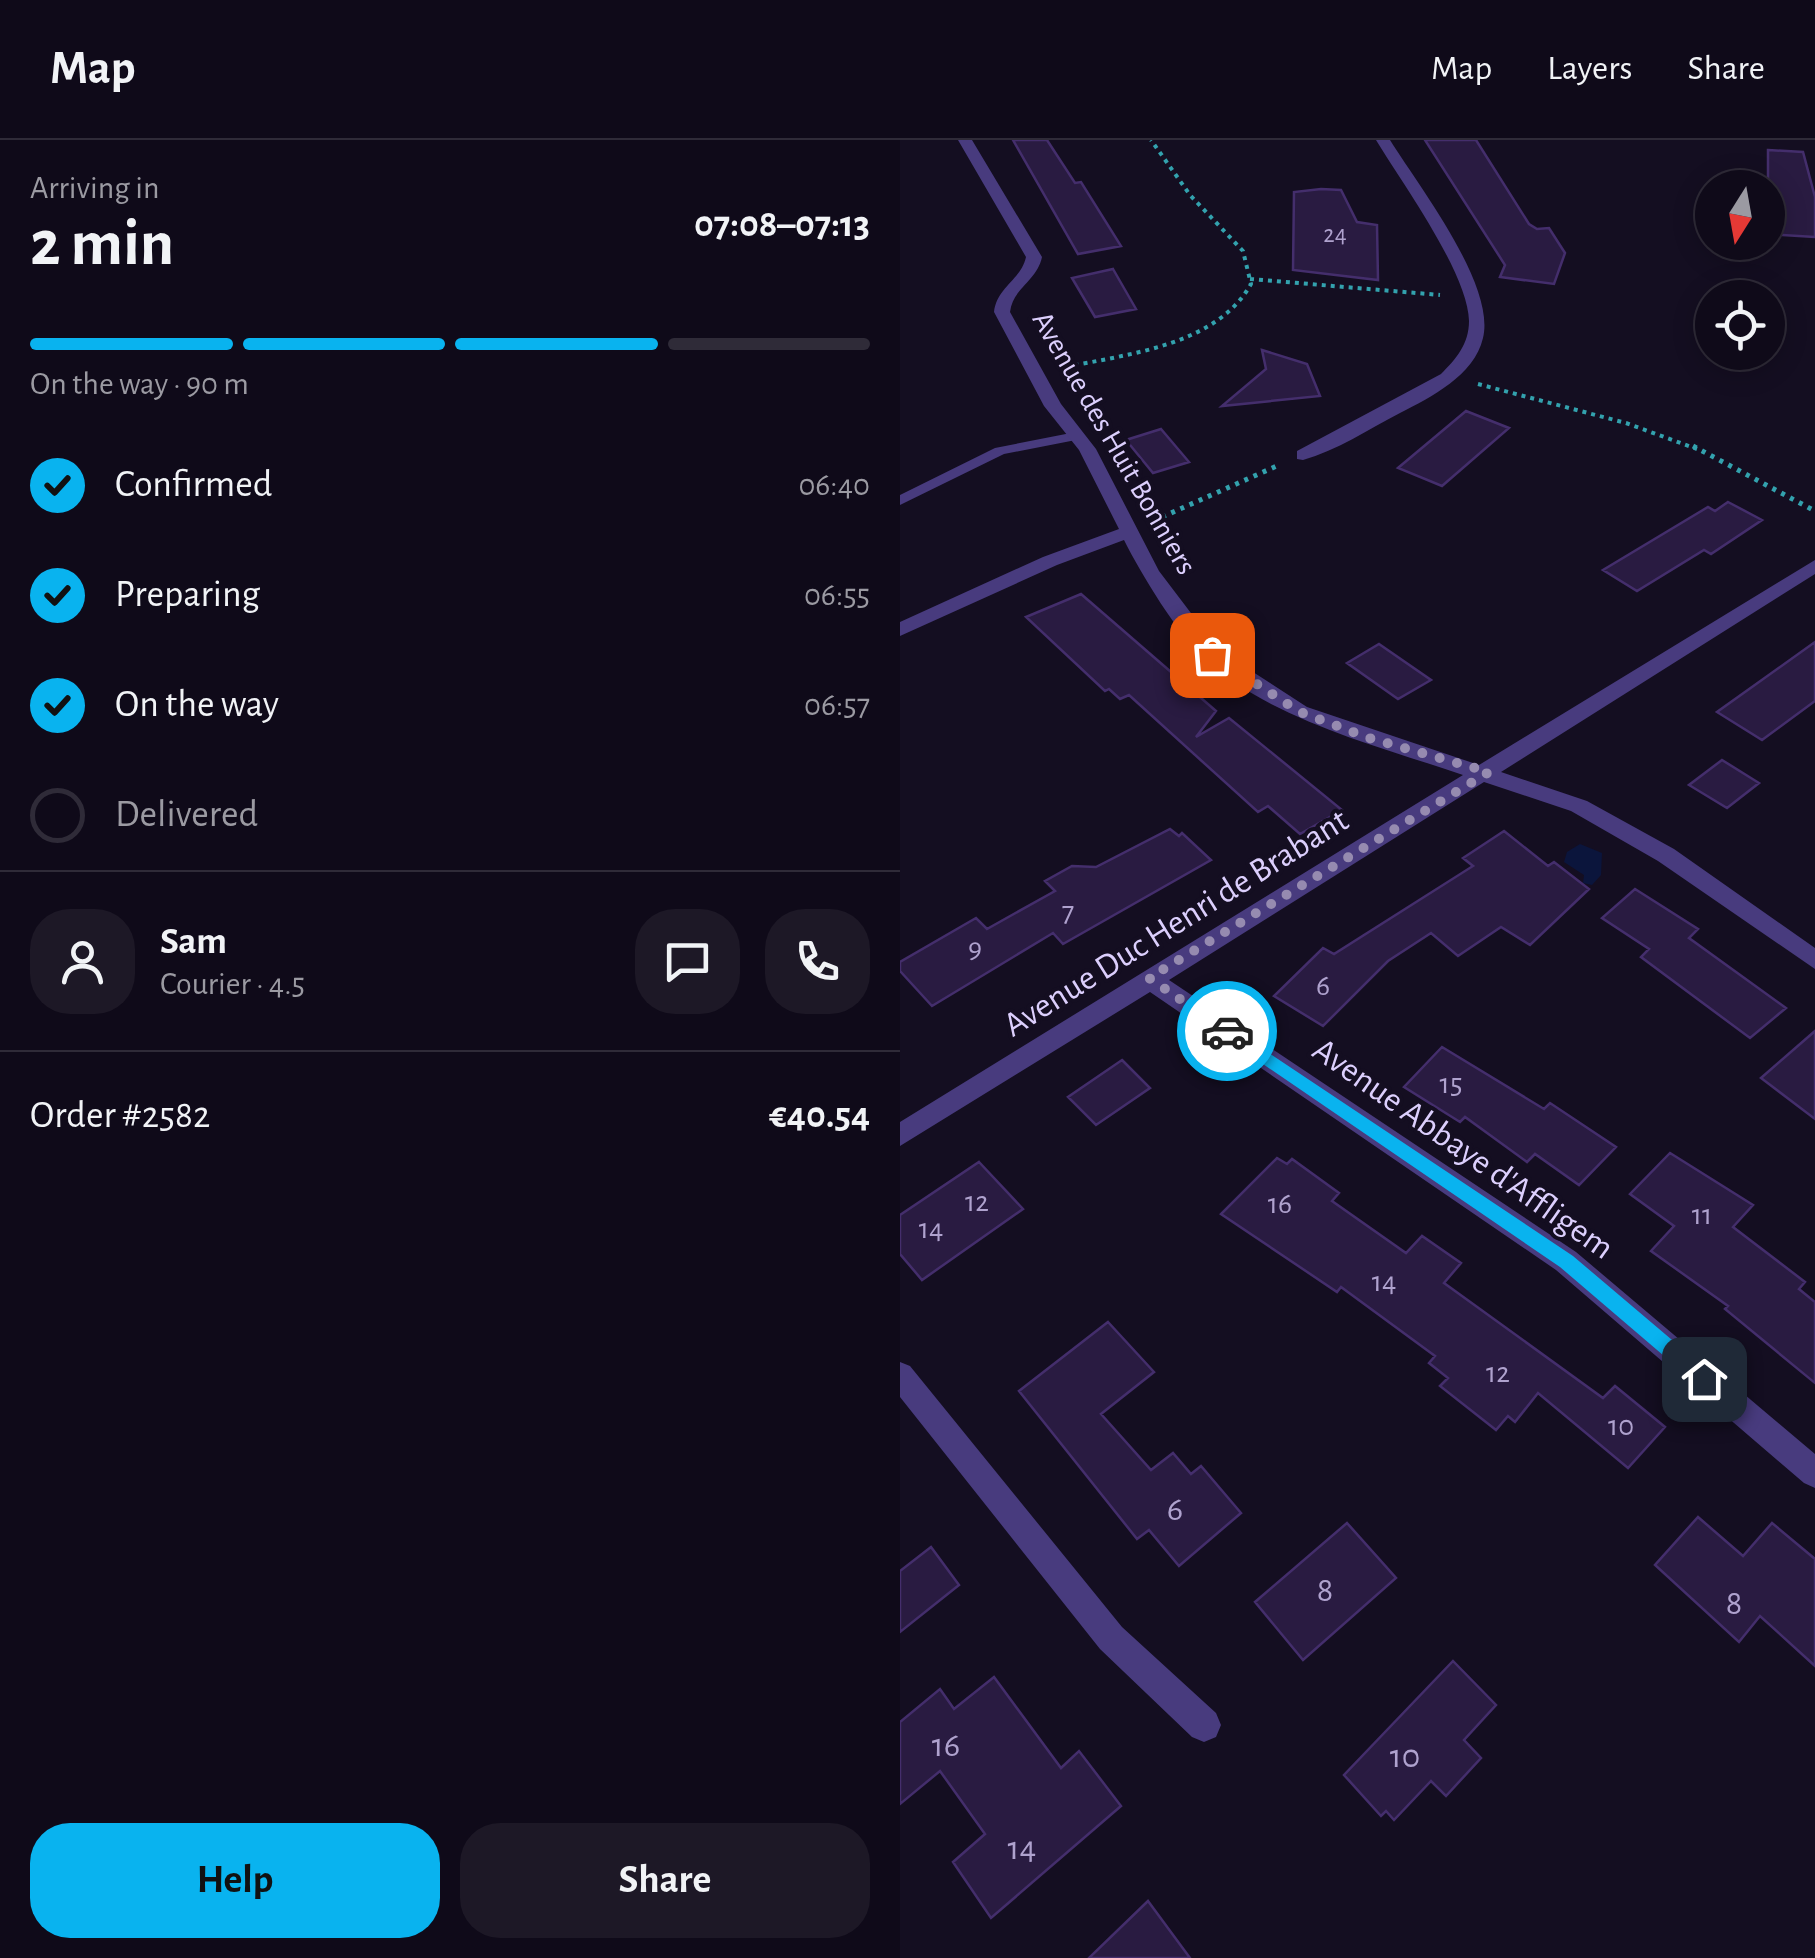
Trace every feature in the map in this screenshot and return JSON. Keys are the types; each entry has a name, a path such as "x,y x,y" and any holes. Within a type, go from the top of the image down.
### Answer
{"street":[{"name":"Avenue des Huit Bonniers","path":"966,140 1034,257 1027,275 1012,284 1002,299 1002,312 1150,572 1212,655 1300,712 1369,738 1489,772 1579,806 1666,856 1815,960"},
{"path":"1303,455 1420,396 1448,376 1474,339 1476,298 1383,140"},
{"path":"900,630 1050,561 1128,532"},
{"name":"Avenue Duc Henri de Brabant","path":"900,1135 1815,566"},
{"name":"Avenue Abbaye d'Affligem","path":"1149,978 1566,1261 1815,1473"},
{"path":"900,1375 1111,1638 1204,1724"}],"lane":[{"path":"900,502 1000,451 1076,436"}],"path":[{"path":"1035,375 1194,334 1242,306 1250,279 1247,259 1194,200 1151,140"},
{"path":"1250,279 1476,298"},
{"path":"1448,376 1626,423 1692,446 1815,511"},
{"path":"1128,532 1303,455"}],"water":[{"path":"1580,844 1602,853 1601,875 1592,885 1583,883 1584,875 1564,862 1567,852"}],"building":[{"path":"1013,140 1047,140 1075,183 1081,182 1121,246 1078,254"},
{"path":"1425,140 1476,140 1529,224 1537,229 1549,228 1565,253 1554,284 1500,277 1505,265"},
{"path":"1768,150 1803,152 1815,197 1815,237 1785,235 1785,170 1768,170"},
{"path":"1341,190 1357,222 1377,225 1378,280 1293,270 1294,192"},
{"path":"1113,269 1136,309 1095,317 1072,278"},
{"path":"1262,350 1307,364 1320,396 1222,406 1266,369"},
{"path":"1466,411 1509,428 1442,486 1398,468"},
{"path":"1161,429 1189,462 1153,473 1126,440"},
{"path":"1728,502 1762,520 1711,554 1704,550 1637,591 1603,570 1708,507 1715,511"},
{"path":"1081,594 1216,711 1196,737 1229,718 1342,810 1300,834 1268,806 1258,812 1129,695 1120,699 1109,689 1105,691 1026,617"},
{"path":"1815,642 1815,701 1762,740 1717,712"},
{"path":"1379,644 1431,680 1398,699 1347,663"},
{"path":"1722,760 1759,783 1727,808 1689,785"},
{"path":"1170,829 1179,836 1182,833 1211,860 1063,944 1053,933 932,1006 900,971 900,962 976,918 987,929 1055,891 1045,881 1072,866 1096,867"},
{"path":"1504,831 1548,866 1554,862 1589,889 1530,945 1501,927 1458,956 1431,933 1388,961 1323,1026 1274,996 1323,948 1334,954 1473,866 1463,858"},
{"path":"1635,889 1698,929 1689,938 1786,1008 1750,1038 1641,957 1649,949 1602,918"},
{"path":"1815,1031 1815,1119 1761,1078"},
{"path":"1442,1047 1544,1109 1550,1103 1616,1147 1579,1185 1535,1154 1527,1162 1465,1117 1460,1122 1404,1087"},
{"path":"1122,1060 1150,1088 1096,1125 1068,1097"},
{"path":"1670,1153 1753,1205 1733,1227 1805,1282 1799,1289 1815,1302 1815,1383 1725,1309 1728,1306 1651,1251 1674,1226 1630,1194"},
{"path":"1277,1158 1287,1164 1292,1159 1339,1193 1332,1201 1406,1253 1422,1236 1461,1263 1444,1283 1603,1398 1615,1386 1665,1427 1628,1468 1538,1393 1515,1422 1508,1416 1496,1430 1440,1386 1448,1378 1429,1363 1435,1356 1341,1287 1337,1292 1221,1214"},
{"path":"979,1162 1023,1209 922,1280 900,1254 900,1215"},
{"path":"1108,1322 1154,1372 1101,1414 1151,1470 1173,1453 1191,1474 1201,1466 1241,1513 1179,1566 1149,1530 1137,1539 1019,1391"},
{"path":"1698,1517 1743,1556 1772,1523 1815,1559 1815,1666 1760,1616 1739,1642 1655,1565"},
{"path":"1347,1523 1396,1578 1303,1660 1255,1602"},
{"path":"931,1547 959,1585 900,1632 900,1571"},
{"path":"1453,1661 1496,1705 1464,1740 1481,1758 1446,1796 1431,1781 1394,1820 1386,1811 1381,1816 1344,1775"},
{"path":"994,1677 1061,1768 1079,1751 1121,1806 991,1918 953,1862 985,1834 940,1771 900,1804 900,1722 940,1689 954,1709"},
{"path":"1148,1901 1190,1958 1089,1958"}],"way so far":[{"path":"1212,655 1300,712 1369,738 1489,772 1149,978 1227,1031"}],"route":[{"path":"1227,1031 1566,1261 1704,1379"}]}
